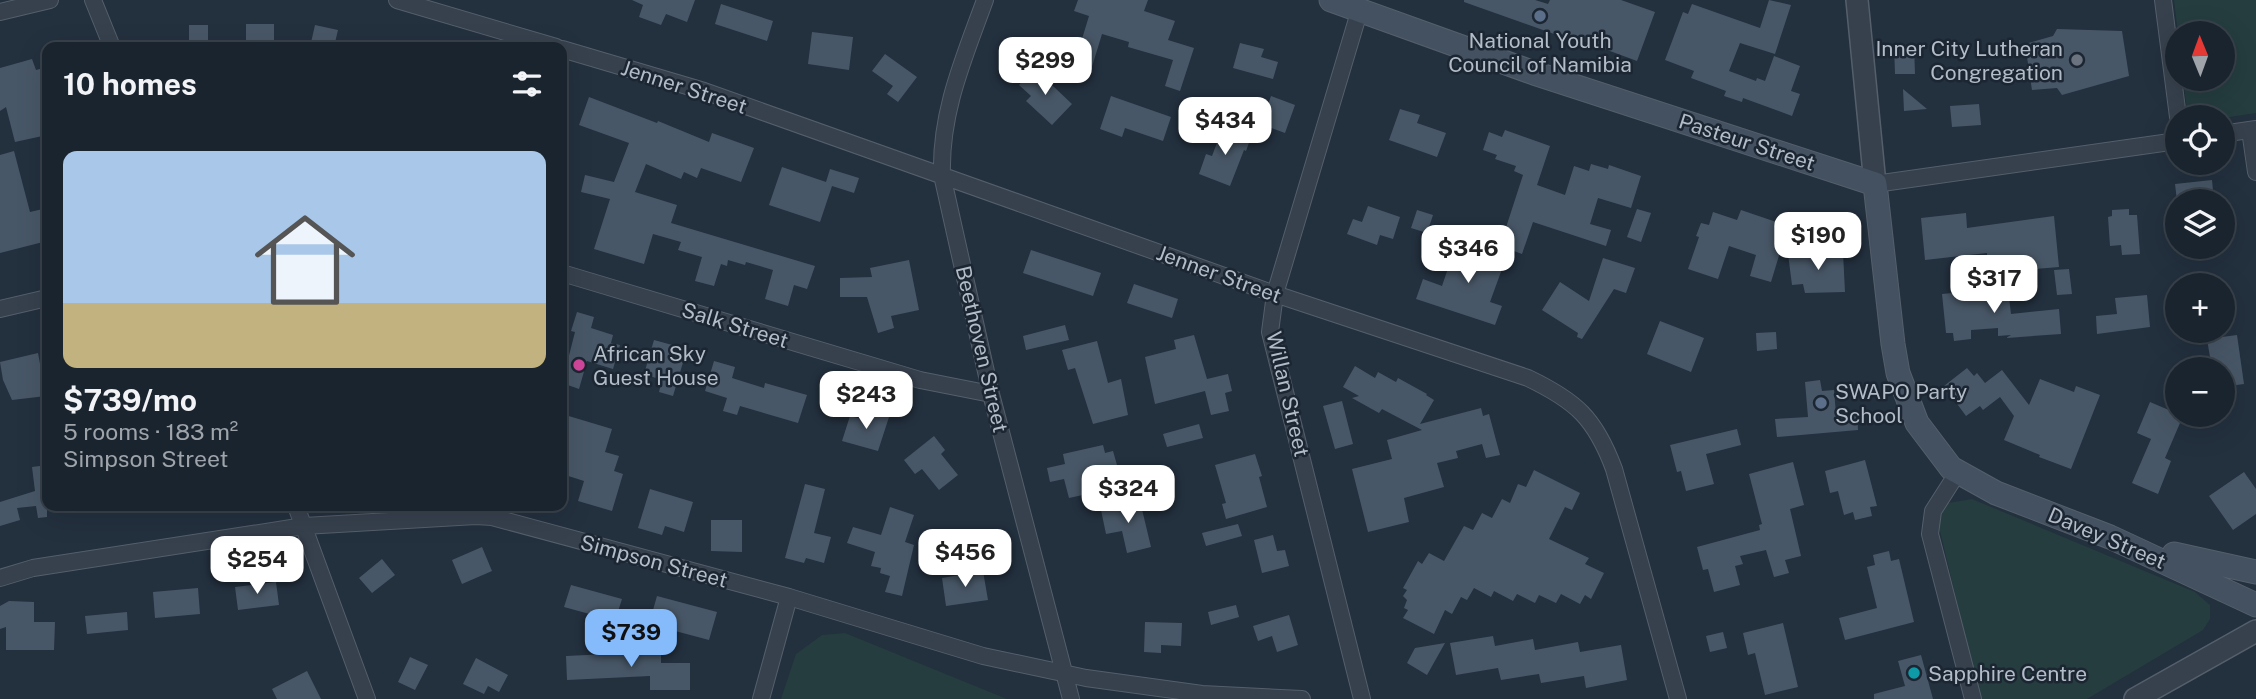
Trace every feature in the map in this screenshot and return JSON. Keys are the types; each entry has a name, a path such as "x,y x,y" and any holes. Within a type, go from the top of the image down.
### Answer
{"main road":[{"name":"Pasteur Street","path":"1331,0 1534,73 1875,184"},
{"name":"Davey Street","path":"1875,184 1898,373 1917,423 1951,468 1996,493 2110,537 2256,605"},
{"path":"2110,537 2208,563 2256,572"}],"street":[{"path":"0,12 50,0"},
{"path":"93,0 111,42"},
{"path":"397,0 539,42"},
{"name":"Beethoven Street","path":"985,0 946,116 941,148 942,175 991,394 1071,699"},
{"path":"2163,0 2176,105"},
{"path":"1861,1 1875,184"},
{"name":"Willan Street","path":"1360,9 1275,294 1270,332 1362,699"},
{"name":"Jenner Street","path":"567,50 704,91 1275,294 1528,378 1552,389 1585,414 1614,468 1678,699"},
{"path":"2235,132 2253,129 2256,172"},
{"name":"Pasteur Street","path":"1875,184 2165,143"},
{"name":"Salk Street","path":"567,274 920,380 991,394"},
{"path":"0,309 42,299"},
{"path":"1958,472 1933,511 1930,534 1973,699"},
{"path":"298,511 367,699"},
{"name":"Simpson Street","path":"0,578 33,568 304,526 435,517 492,517 789,597 983,656 1064,674 1202,694 1302,699"},
{"path":"761,699 789,597"},
{"path":"2136,699 2256,631"}],"green space":[{"path":"2174,0 2256,0 2256,113 2235,116 2235,105 2186,105 2185,91 2235,91 2235,21 2177,21"},
{"path":"1972,499 2195,592 2210,605 2210,619 2203,630 2087,699 1980,699 1940,531 1940,513 1948,503"},
{"path":"845,633 1007,699 781,699 796,654 822,635"}],"building":[{"path":"632,0 695,0 687,22 666,14 661,25 639,17 643,5"},
{"path":"1078,0 1148,0 1144,11 1175,21 1168,40 1194,48 1180,91 1165,86 1173,60 1128,47 1129,42 1102,34 1091,70 1074,65 1089,16 1074,11"},
{"path":"1464,0 1535,0 1548,4 1550,0 1621,0 1655,12 1637,61 1572,37 1571,40"},
{"path":"1769,0 1791,5 1775,54 1740,43 1729,71 1756,81 1757,78 1765,81 1774,56 1800,66 1791,91 1800,94 1792,116 1743,98 1742,102 1724,96 1726,91 1691,78 1694,71 1665,60 1683,12 1688,14 1692,4 1760,28"},
{"path":"721,4 773,21 767,41 715,24"},
{"path":"246,24 274,24 274,42 246,42"},
{"path":"189,25 208,25 208,42 189,42"},
{"path":"315,25 338,30 335,42 311,42"},
{"name":"Inner City Lutheran Congregation","path":"2057,29 2122,31 2129,76 2062,95 2057,88 2032,90 2025,44 2053,36"},
{"path":"812,32 853,37 849,70 808,64"},
{"path":"1240,43 1264,49 1261,57 1278,62 1273,79 1233,68"},
{"path":"1894,45 1914,45 1915,74 1895,74"},
{"path":"885,54 917,77 898,102 887,94 893,86 872,71"},
{"path":"32,59 36,70 42,68 42,136 15,142 6,107 0,111 0,68"},
{"path":"1034,68 1072,104 1052,125 1026,101 1031,96 1019,85"},
{"path":"1903,89 1927,109 1904,111"},
{"path":"1111,96 1171,117 1163,141 1125,128 1122,137 1100,129"},
{"path":"1271,96 1295,105 1285,133 1261,124"},
{"path":"589,97 709,142 712,133 754,148 741,182 701,168 697,178 684,172 681,179 646,164 635,192 677,205 671,223 815,266 807,289 794,285 788,306 765,299 773,270 728,260 727,266 721,264 714,286 695,281 702,257 678,250 681,242 653,234 644,264 594,249 610,199 581,192 585,175 614,182 629,143 579,125"},
{"path":"1979,104 1981,125 1952,127 1950,106"},
{"path":"1400,109 1420,115 1417,123 1446,133 1437,157 1389,140"},
{"path":"1223,127 1251,137 1230,186 1199,174 1206,154 1212,156"},
{"path":"1505,130 1550,146 1537,185 1565,195 1574,166 1589,171 1591,164 1608,169 1609,165 1641,176 1631,208 1598,198 1590,224 1611,230 1606,246 1533,222 1522,254 1500,246 1523,175 1514,171 1516,166 1495,159 1497,155 1483,150 1489,132 1502,137"},
{"path":"14,151 30,212 42,209 42,242 0,253 0,155"},
{"path":"782,167 826,182 830,169 859,178 854,193 832,186 820,222 769,205"},
{"path":"2212,180 2213,189 2176,189 2175,184"},
{"path":"1368,206 1400,217 1393,239 1380,235 1377,245 1347,234 1353,219 1362,222"},
{"path":"1637,209 1651,213 1641,242 1627,237"},
{"path":"2129,209 2129,215 2137,215 2140,254 2122,255 2121,245 2110,246 2108,217 2112,216 2112,210"},
{"path":"1417,210 1433,215 1427,233 1411,228"},
{"path":"1741,210 1788,226 1771,282 1750,276 1756,255 1729,246 1718,279 1688,269 1701,223 1709,225 1713,212 1737,220"},
{"path":"1966,213 1967,228 2054,216 2059,267 2024,270 2023,258 1987,262 1987,253 1925,260 1921,218"},
{"path":"1457,242 1506,258 1490,302 1502,306 1495,325 1416,299 1423,279 1442,286"},
{"path":"1031,250 1101,273 1093,296 1023,273"},
{"path":"1843,252 1845,292 1805,293 1803,284 1792,285 1788,254"},
{"path":"1603,258 1635,268 1626,293 1614,289 1582,339 1577,337 1578,333 1542,310 1560,282 1589,301"},
{"path":"909,260 919,310 891,316 894,328 878,333 867,297 840,297 840,278 872,277 870,268"},
{"path":"2069,269 2072,294 2057,295 2054,270"},
{"path":"1976,282 1977,293 2008,289 2011,314 2059,309 2061,334 2006,338 2011,335 1998,336 1998,328 1971,330 1971,339 1954,341 1953,333 1946,333 1942,294 1962,292 1961,284"},
{"path":"1134,284 1178,299 1172,318 1127,303"},
{"path":"2147,295 2150,327 2097,334 2096,316 2117,314 2115,298"},
{"path":"577,312 594,317 591,328 613,335 611,343 620,345 613,369 587,361 579,389 567,385 567,363 575,332 571,331"},
{"path":"1660,321 1704,338 1691,372 1647,354"},
{"path":"1065,325 1069,340 1026,350 1023,336"},
{"path":"1776,332 1777,349 1757,351 1756,333"},
{"path":"1194,335 1207,379 1228,374 1232,391 1225,393 1229,411 1211,415 1205,391 1155,404 1145,357 1176,349 1174,340"},
{"path":"2235,335 2244,384 2235,385 2235,357 2210,357 2208,343 2235,343"},
{"path":"654,340 687,349 673,396 659,392 662,380 644,374"},
{"path":"1097,341 1108,383 1121,379 1128,415 1093,424 1075,368 1068,370 1062,350"},
{"path":"38,353 42,396 12,400 3,380 0,362"},
{"path":"714,361 735,367 732,378 764,388 765,383 807,395 798,423 740,406 737,415 723,411 727,398 705,391"},
{"path":"1355,366 1375,378 1378,372 1396,382 1398,378 1434,400 1420,424 1481,408 1483,416 1489,414 1500,455 1486,458 1482,444 1456,451 1458,458 1437,463 1444,487 1404,498 1409,522 1368,532 1352,469 1392,459 1387,440 1422,430 1382,409 1379,413 1352,398 1359,396 1343,387"},
{"path":"1967,368 1974,376 1977,373 1985,383 2002,370 2029,405 2040,379 2074,392 2076,386 2100,395 2071,469 2004,440 2014,416 2000,397 1983,410 1980,406 1966,416 1944,386"},
{"name":"SWAPO Party School","path":"1820,380 1822,391 1834,390 1836,414 1857,413 1858,430 1777,437 1775,419 1808,417 1805,382"},
{"path":"1342,401 1353,444 1335,449 1323,406"},
{"path":"2150,402 2165,408 2165,427 2178,427 2165,458 2171,461 2158,494 2132,483 2151,439 2137,433"},
{"path":"868,411 889,417 878,451 842,441 850,416 865,420"},
{"path":"567,416 612,429 605,452 619,456 614,471 623,474 612,511 578,501 584,481 567,476"},
{"path":"1199,424 1203,438 1167,447 1163,434"},
{"path":"1737,429 1741,445 1706,454 1714,484 1686,491 1681,471 1677,472 1670,445"},
{"path":"934,436 945,450 941,454 958,475 939,490 922,469 915,474 904,460"},
{"path":"1103,445 1105,453 1113,451 1119,472 1089,479 1092,493 1069,498 1064,479 1050,482 1047,468 1065,464 1063,454"},
{"path":"1255,454 1267,507 1226,519 1222,504 1226,503 1215,465"},
{"path":"1865,460 1877,506 1870,507 1872,516 1855,520 1853,512 1844,515 1838,491 1830,493 1825,471"},
{"path":"1793,462 1804,505 1790,509 1801,556 1785,560 1789,573 1774,577 1766,550 1740,556 1743,564 1735,566 1740,585 1714,592 1708,569 1703,570 1697,547 1760,530 1759,525 1762,524 1749,474"},
{"path":"42,466 42,511 47,511 47,517 38,518 36,506 17,508 20,520 0,526 0,502 35,491 32,467"},
{"path":"1534,470 1580,493 1572,510 1565,507 1549,539 1589,558 1585,564 1604,573 1591,599 1585,595 1580,604 1561,594 1556,603 1539,595 1535,603 1517,594 1513,601 1494,591 1491,597 1474,588 1467,600 1461,597 1452,614 1445,610 1434,634 1403,618 1408,610 1404,608 1407,600 1403,596 1407,590 1403,588 1418,561 1422,564 1429,553 1444,561 1464,526 1473,530 1482,513 1492,518 1502,499 1510,503 1518,484 1526,487"},
{"path":"2244,472 2256,489 2256,514 2233,530 2209,496"},
{"path":"805,484 825,489 814,533 831,537 824,563 806,558 804,563 785,558"},
{"path":"650,489 693,502 684,532 665,526 662,535 638,528"},
{"path":"1140,501 1151,547 1127,553 1122,531 1106,534 1101,510"},
{"path":"890,507 914,515 905,542 914,545 902,596 885,592 890,576 880,573 881,568 871,566 875,552 847,543 853,527 881,535"},
{"path":"711,520 742,520 742,552 711,551"},
{"path":"1238,524 1242,536 1206,546 1202,533"},
{"path":"950,530 991,544 984,564 943,551"},
{"path":"1273,535 1277,551 1285,550 1289,566 1262,573 1254,540"},
{"path":"482,547 492,571 462,584 452,560"},
{"path":"1889,551 1891,561 1899,559 1914,622 1845,640 1839,618 1877,608 1867,567 1875,565 1873,555"},
{"path":"382,559 395,575 372,593 359,578"},
{"path":"983,571 988,600 946,606 942,578"},
{"path":"276,582 279,605 238,610 235,587"},
{"path":"571,585 622,599 615,621 564,607"},
{"path":"198,588 200,614 155,618 153,592"},
{"path":"657,596 717,612 709,640 649,624"},
{"path":"9,601 34,602 34,622 55,622 54,650 6,650 6,627 0,629 0,606"},
{"path":"1236,605 1239,617 1211,625 1208,612"},
{"path":"127,612 128,630 87,634 85,616"},
{"path":"1289,615 1298,645 1277,652 1272,636 1258,641 1253,626"},
{"path":"1145,622 1182,623 1181,646 1161,645 1161,653 1144,652"},
{"path":"1783,623 1798,687 1765,695 1755,653 1748,655 1743,633"},
{"path":"1723,632 1727,648 1710,652 1706,636"},
{"path":"1493,636 1495,646 1533,639 1535,650 1578,642 1580,652 1621,645 1627,680 1586,688 1584,676 1541,683 1539,674 1501,680 1498,668 1456,675 1450,643"},
{"path":"1445,643 1427,675 1407,663 1415,648"},
{"path":"661,653 661,663 690,663 690,690 650,690 650,676 567,680 566,656"},
{"name":"Sapphire Centre","path":"1921,655 1933,699 1874,699 1874,694 1905,686 1898,661"},
{"path":"410,657 428,665 415,690 398,682"},
{"path":"476,658 508,675 499,692 488,686 484,694 463,684"},
{"path":"307,671 321,699 277,699 272,689"}],"place":[{"name":"National Youth Council of Namibia","path":"1540,16"},
{"name":"Inner City Lutheran Congregation","path":"2077,60"},
{"name":"African Sky Guest House","path":"579,365"},
{"name":"SWAPO Party School","path":"1821,403"},
{"name":"Sapphire Centre","path":"1914,673"}]}
